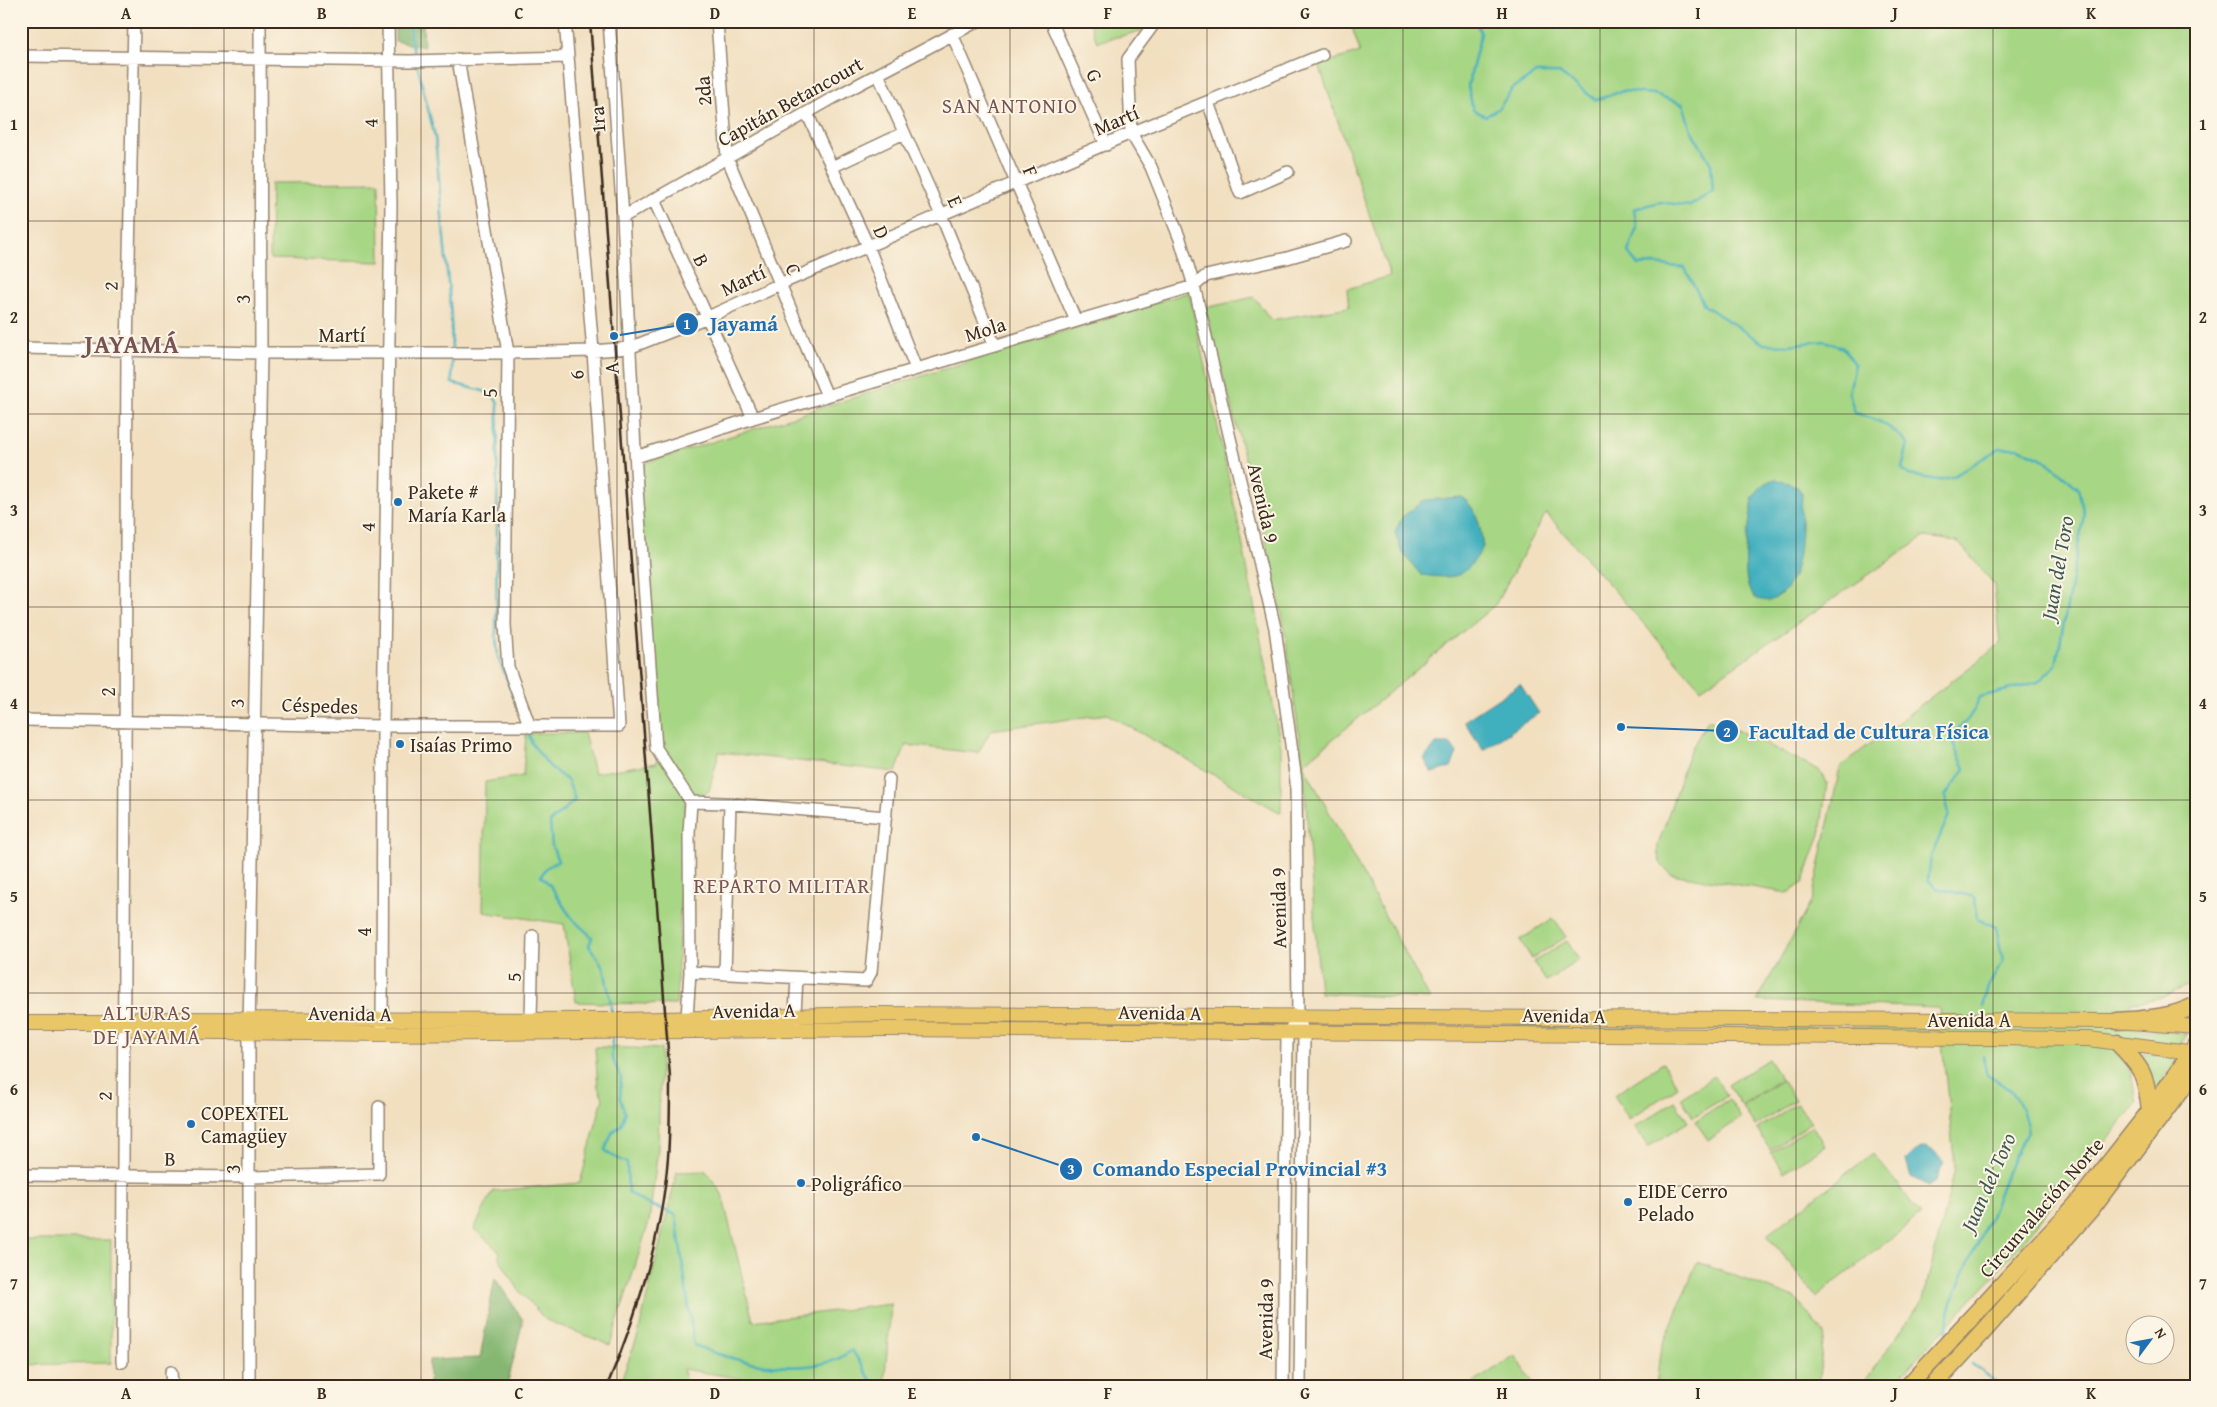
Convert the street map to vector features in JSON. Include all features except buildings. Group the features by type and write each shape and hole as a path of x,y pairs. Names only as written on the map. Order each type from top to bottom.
{"highway":[{"path":"2117,1021 2158,1018 2185,1011 2196,1005"},
{"path":"2118,1043 2142,1071 2147,1085 2150,1111"},
{"name":"Circunvalación Norte","path":"1908,1386 2076,1205 2195,1050"},
{"name":"Circunvalación Norte","path":"1933,1386 1983,1332 2091,1208 2196,1070"}],"main road":[{"name":"Avenida A","path":"620,1026 687,1018 794,1014 2117,1021 2196,1027"},
{"path":"1478,1017 1491,1035"},
{"name":"Avenida A","path":"382,1027 531,1019 603,1026"},
{"name":"Avenida A","path":"21,1022 124,1024 138,1031 192,1025 382,1027 620,1026 794,1030 2089,1039 2195,1050"}],"street":[{"name":"2","path":"122,1362 128,351 134,21"},
{"name":"3","path":"249,1386 249,1025 261,353 260,21"},
{"name":"4","path":"382,1027 391,205 388,21"},
{"name":"6","path":"566,21 593,351 619,726"},
{"name":"1ra","path":"609,21 623,217"},
{"name":"2da","path":"717,21 727,157"},
{"name":"Capitán Betancourt","path":"623,217 727,157 978,21"},
{"name":"G","path":"1051,21 1106,144"},
{"name":"Avenida 9","path":"1156,21 1128,59 1131,133 1151,167 1180,239 1194,286 1276,638 1296,781 1298,1016 1304,1033 1300,1386"},
{"name":"F","path":"952,34 1076,321"},
{"name":"Martí","path":"21,348 261,353 508,353 593,351 629,348 708,317 780,284 1131,133 1322,55"},
{"path":"21,56 388,61 568,57"},
{"name":"5","path":"458,60 508,353 505,625 508,666 526,727"},
{"name":"E","path":"878,74 941,215 995,346"},
{"path":"1208,102 1240,193 1288,172"},
{"name":"D","path":"807,113 868,246 916,369"},
{"path":"832,167 904,132"},
{"name":"C","path":"727,157 826,396"},
{"name":"B","path":"654,200 753,418"},
{"name":"A","path":"623,217 629,348 656,748 691,802"},
{"name":"Mola","path":"636,458 753,418 1194,286 1206,276 1287,258 1346,241"},
{"name":"Céspedes","path":"21,720 254,722 384,726 619,726"},
{"path":"690,972 866,980 871,972 888,779"},
{"path":"687,1018 690,972 689,833 691,802 730,803 886,817"},
{"path":"724,974 730,803"},
{"name":"5","path":"531,1019 533,936"},
{"path":"794,1030 797,978"},
{"path":"1287,1034 1298,1016"},
{"name":"Avenida 9","path":"1283,1386 1287,1034"},
{"name":"B","path":"21,1175 250,1177 379,1174 379,1107"},
{"path":"1283,1365 1301,1365"},
{"path":"171,1372 172,1386"}],"green space":[{"path":"395,21 423,21 424,47 395,41"},
{"path":"1089,21 1139,21 1141,31 1097,42"},
{"path":"1350,21 2196,21 2196,981 2164,997 2131,1003 2122,1028 2187,1033 2179,1045 2115,1052 2130,1069 2137,1104 2004,1264 1892,1386 1861,1386 1923,1300 1955,1169 1941,1032 1513,1028 1513,1025 1941,1028 1939,1008 1757,1001 1812,900 1840,767 2000,644 1994,584 1957,541 1924,537 1701,689 1546,513 1495,605 1303,764 1430,999 1320,993 1303,765 1283,619 1260,516 1205,308 1254,297 1271,320 1349,307 1347,289 1390,276 1319,65 1360,52"},
{"path":"379,182 380,262 270,259 271,183"},
{"path":"1189,292 1242,541 1281,747 1281,813 1107,714 991,730 978,753 906,745 896,772 719,752 709,791 685,804 676,1005 576,1002 564,924 483,912 485,782 523,776 526,733 584,733 594,773 657,763 636,466"},
{"path":"1708,720 1744,733 1819,770 1827,783 1820,834 1803,883 1788,893 1671,874 1660,862 1658,845 1689,753"},
{"path":"1553,918 1566,937 1532,959 1520,940"},
{"path":"1567,941 1579,960 1546,981 1533,962"},
{"path":"595,1047 661,1049 658,1149 649,1222 610,1345 546,1320 520,1292 499,1258 500,1252 474,1229 493,1191 580,1183 603,1098 598,1087"},
{"path":"2137,1052 2179,1058 2153,1092"},
{"path":"1768,1059 1781,1079 1741,1105 1728,1085"},
{"path":"1663,1063 1678,1087 1629,1119 1614,1095"},
{"path":"1714,1076 1727,1096 1693,1117 1681,1098"},
{"path":"1782,1080 1795,1100 1755,1126 1742,1106"},
{"path":"1729,1099 1741,1118 1708,1140 1695,1121"},
{"path":"1675,1101 1688,1122 1648,1147 1635,1127"},
{"path":"1797,1103 1811,1123 1770,1150 1757,1129"},
{"path":"1812,1126 1825,1146 1784,1172 1771,1152"},
{"path":"1873,1153 1921,1215 1816,1297 1767,1235"},
{"path":"706,1171 722,1194 753,1321 891,1304 884,1386 786,1386 683,1369 686,1386 619,1386 638,1335 677,1172"},
{"path":"21,1240 111,1240 111,1363 21,1365"},
{"path":"1697,1262 1795,1298 1824,1333 1818,1386 1656,1386 1660,1352"},
{"path":"495,1278 523,1320 507,1386 429,1386 429,1360 480,1358"},
{"path":"1515,1355 1535,1386 1469,1386"}],"water":[{"path":"1776,479 1797,486 1802,494 1800,538 1799,555 1789,584 1781,594 1769,601 1757,599 1750,592 1747,581 1746,551 1753,497 1763,485"},
{"path":"1462,497 1468,502 1475,513 1480,526 1483,547 1470,566 1458,575 1443,577 1421,575 1401,551 1395,532 1402,517 1425,500"},
{"path":"1520,684 1539,713 1483,750 1464,721"},
{"path":"1436,744 1451,744 1457,753 1451,767 1432,773 1424,759"},
{"path":"1925,1147 1932,1150 1944,1162 1936,1180 1928,1186 1911,1177 1906,1160 1918,1149"}],"waterway":[{"path":"411,21 410,36 415,57"},
{"name":"Juan del Toro","path":"1475,21 1481,33 1468,86 1473,110 1486,116 1499,108 1512,89 1536,73 1559,73 1596,100 1623,91 1654,94 1683,104 1691,130 1711,164 1713,191 1690,206 1659,202 1634,209 1637,227 1628,252 1638,265 1654,264 1685,268 1704,305 1764,344 1788,345 1824,341 1843,348 1855,364 1849,393 1855,413 1884,424 1896,432 1908,444 1902,469 1909,475 1938,480 1952,477 2000,448 2019,448 2045,460 2078,488 2084,515 2056,665 2038,682 1980,697 1969,718 1952,733 1955,749 1965,769 1945,796 1949,815 1931,857 1928,880 1936,888 1975,897 1977,919 1996,927 2003,961 1988,987 1983,1007"},
{"path":"417,64 435,137 451,316 452,351"},
{"path":"452,356 452,383 491,393 498,403 496,636 498,657 518,709"},
{"path":"527,730 532,744 551,768 568,781 575,800 550,822 552,846 558,861 546,868 541,876 553,889 571,917 592,937 589,946 604,968 611,1004 611,1016"},
{"path":"612,1036 612,1058 621,1078 620,1098 625,1114 621,1125 612,1133 605,1150 627,1163 628,1192 643,1202 676,1215 694,1345 727,1357 782,1366 818,1364 837,1359 852,1350 871,1380 869,1386"},
{"name":"Juan del Toro","path":"1947,1333 1951,1306 1962,1276 1989,1219 2010,1164 2028,1132 2020,1103 2011,1092 1987,1075 1983,1056"},
{"name":"Juan del Toro","path":"1972,1364 2002,1386"}],"railway":[{"path":"590,21 670,1077 668,1157 660,1216 647,1274 638,1303 607,1386"}],"place":[{"name":"Jayamá","path":"614,336"},
{"name":"Pakete # María Karla","path":"398,502"},
{"name":"Facultad de Cultura Física","path":"1621,727"},
{"name":"Isaías Primo","path":"400,744"},
{"name":"COPEXTEL Camagüey","path":"191,1124"},
{"name":"Comando Especial Provincial #3","path":"976,1137"},
{"name":"Poligráfico","path":"801,1183"},
{"name":"EIDE Cerro Pelado","path":"1628,1202"}],"district":[{"name":"SAN ANTONIO","path":"1010,105"},
{"name":"JAYAMÁ","path":"132,344"},
{"name":"REPARTO MILITAR","path":"782,885"},
{"name":"ALTURAS DE JAYAMÁ","path":"147,1024"}]}
